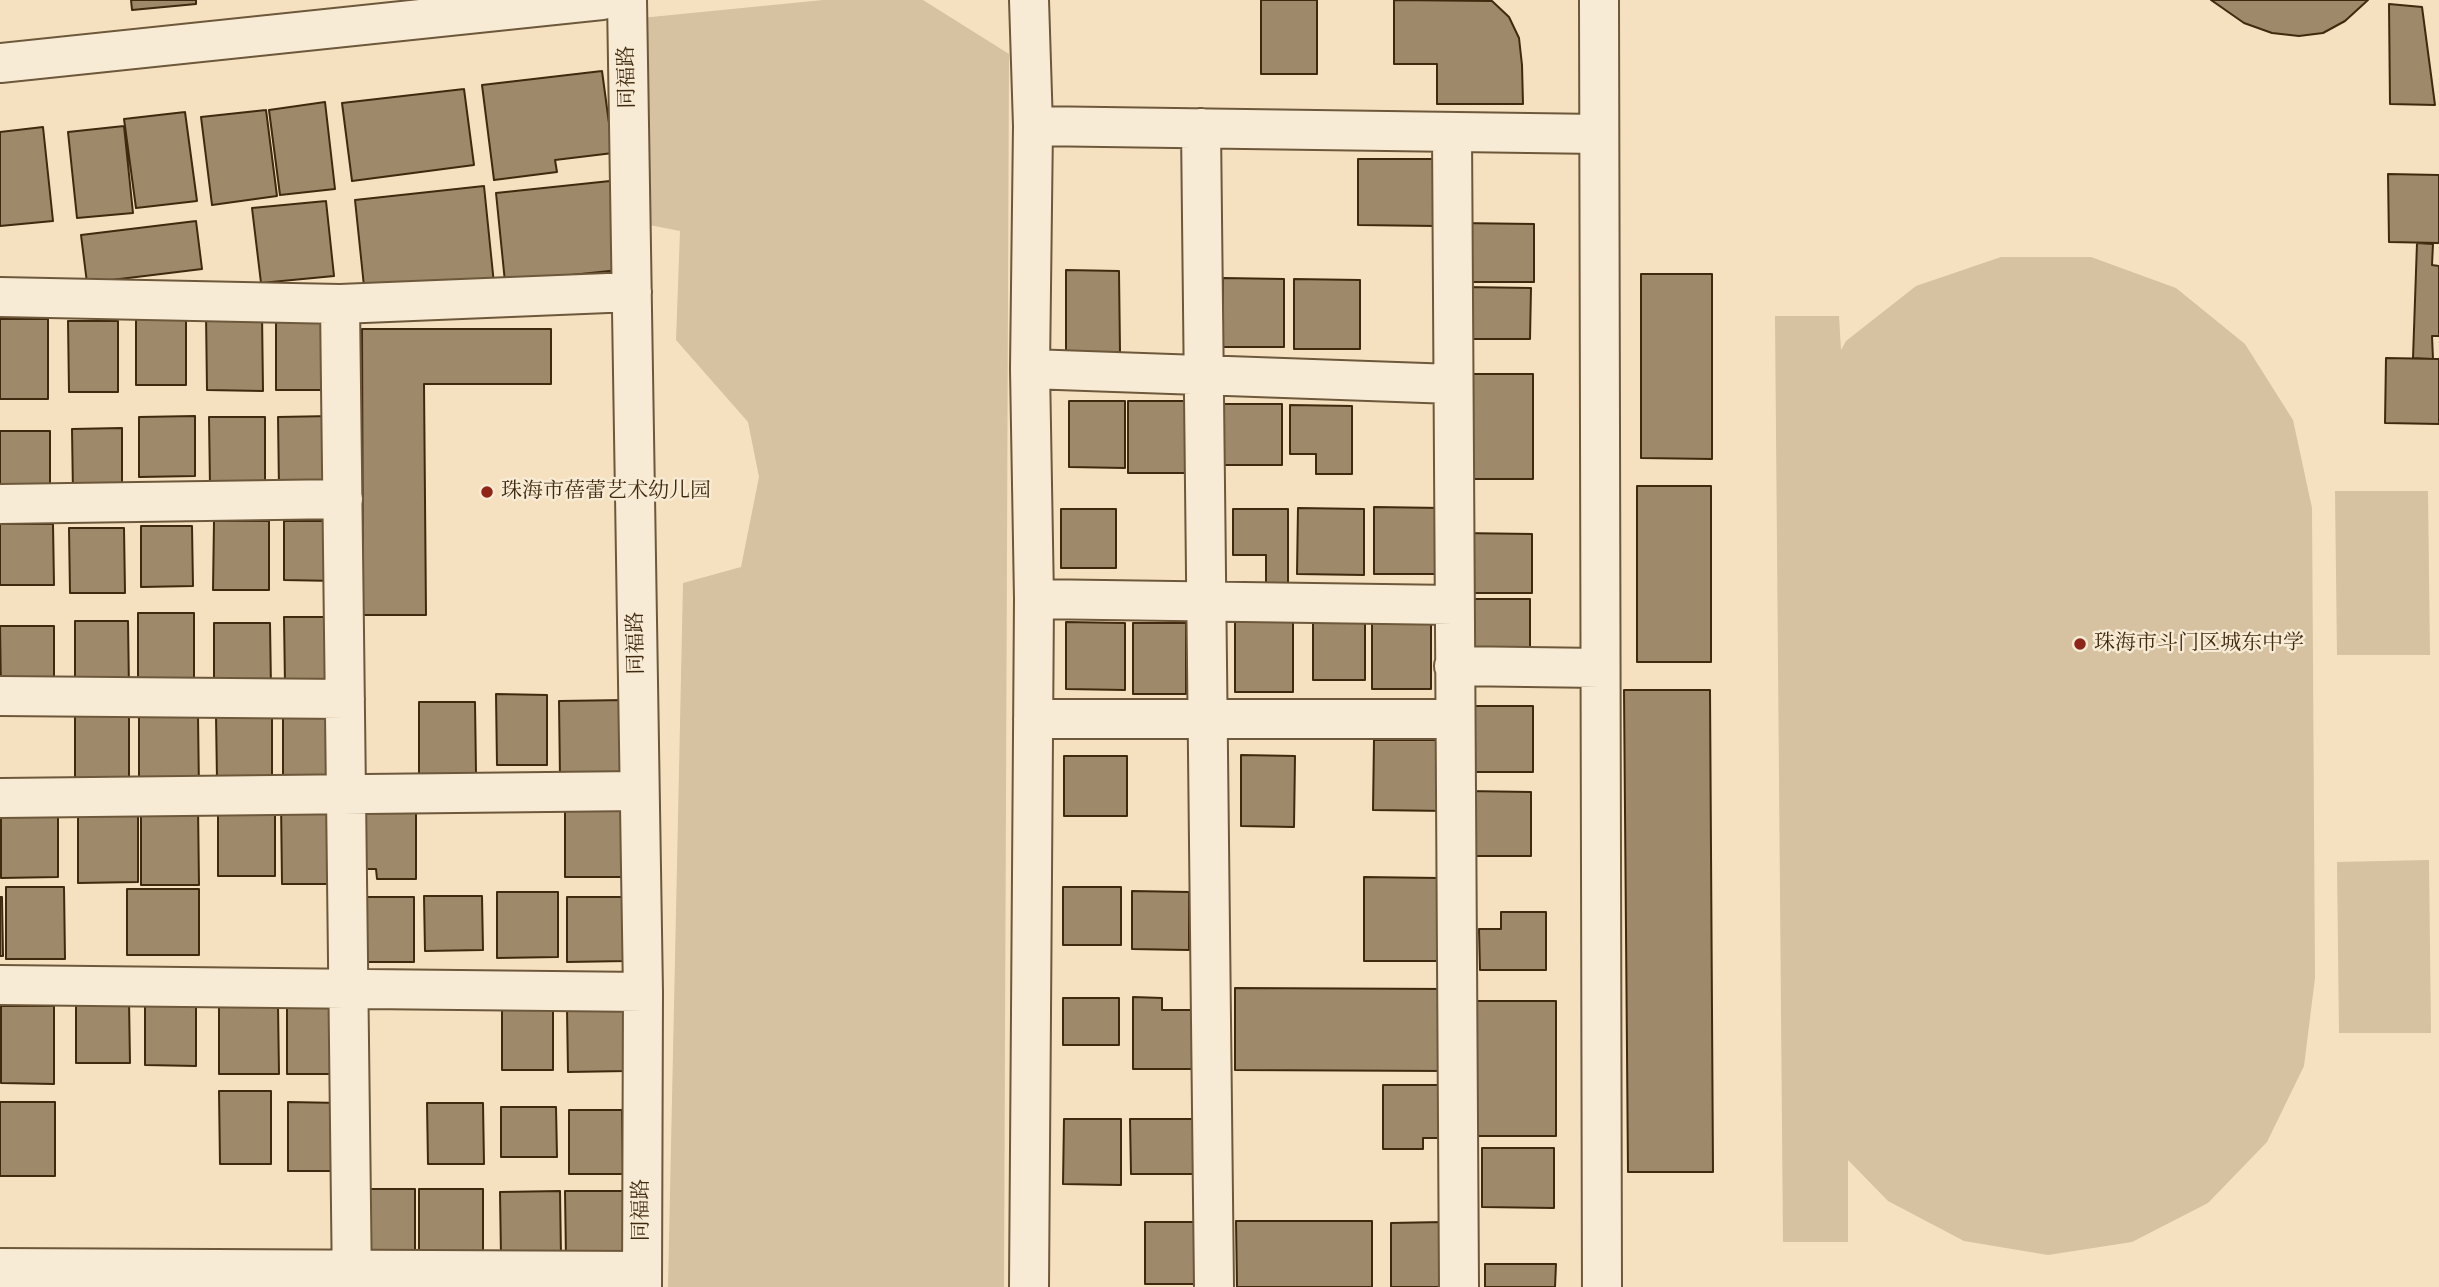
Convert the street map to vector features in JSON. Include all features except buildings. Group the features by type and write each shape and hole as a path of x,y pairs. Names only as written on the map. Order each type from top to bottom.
{"street":[{"path":"0,63 461,7 602,0"},
{"name":"同福路","path":"627,0 643,992 642,1279"},
{"path":"1029,0 1033,126 1030,369 1034,599 1029,1287"},
{"path":"1599,0 1602,1287"},
{"path":"1033,126 1599,134"},
{"path":"1201,128 1214,1287"},
{"path":"1452,132 1459,1287"},
{"path":"0,297 340,304 632,292"},
{"path":"340,304 352,1278"},
{"path":"1030,369 1453,384"},
{"path":"0,504 343,499"},
{"path":"1034,599 1453,605"},
{"path":"1454,666 1601,668"},
{"path":"0,696 345,699"},
{"path":"1033,719 1454,719"},
{"path":"0,798 639,791"},
{"path":"0,985 643,992"},
{"path":"0,1268 352,1278 642,1279"}],"shaded area":[{"path":"823,0 923,0 1009,54 1004,1287 668,1287 683,583 741,567 759,477 748,422 676,340 680,231 639,223 641,18"},
{"path":"2001,257 2091,257 2176,288 2245,344 2293,420 2312,508 2315,978 2304,1066 2267,1142 2208,1203 2132,1242 2048,1255 1964,1241 1888,1201 1848,1160 1848,1242 1783,1242 1775,316 1839,316 1841,350 1846,341 1916,286"},
{"path":"2335,491 2428,491 2430,655 2337,655"},
{"path":"2429,860 2431,1033 2339,1033 2337,862"}],"place":[{"name":"珠海市蓓蕾艺术幼儿园","path":"487,492"},
{"name":"珠海市斗门区城东中学","path":"2080,644"}]}
